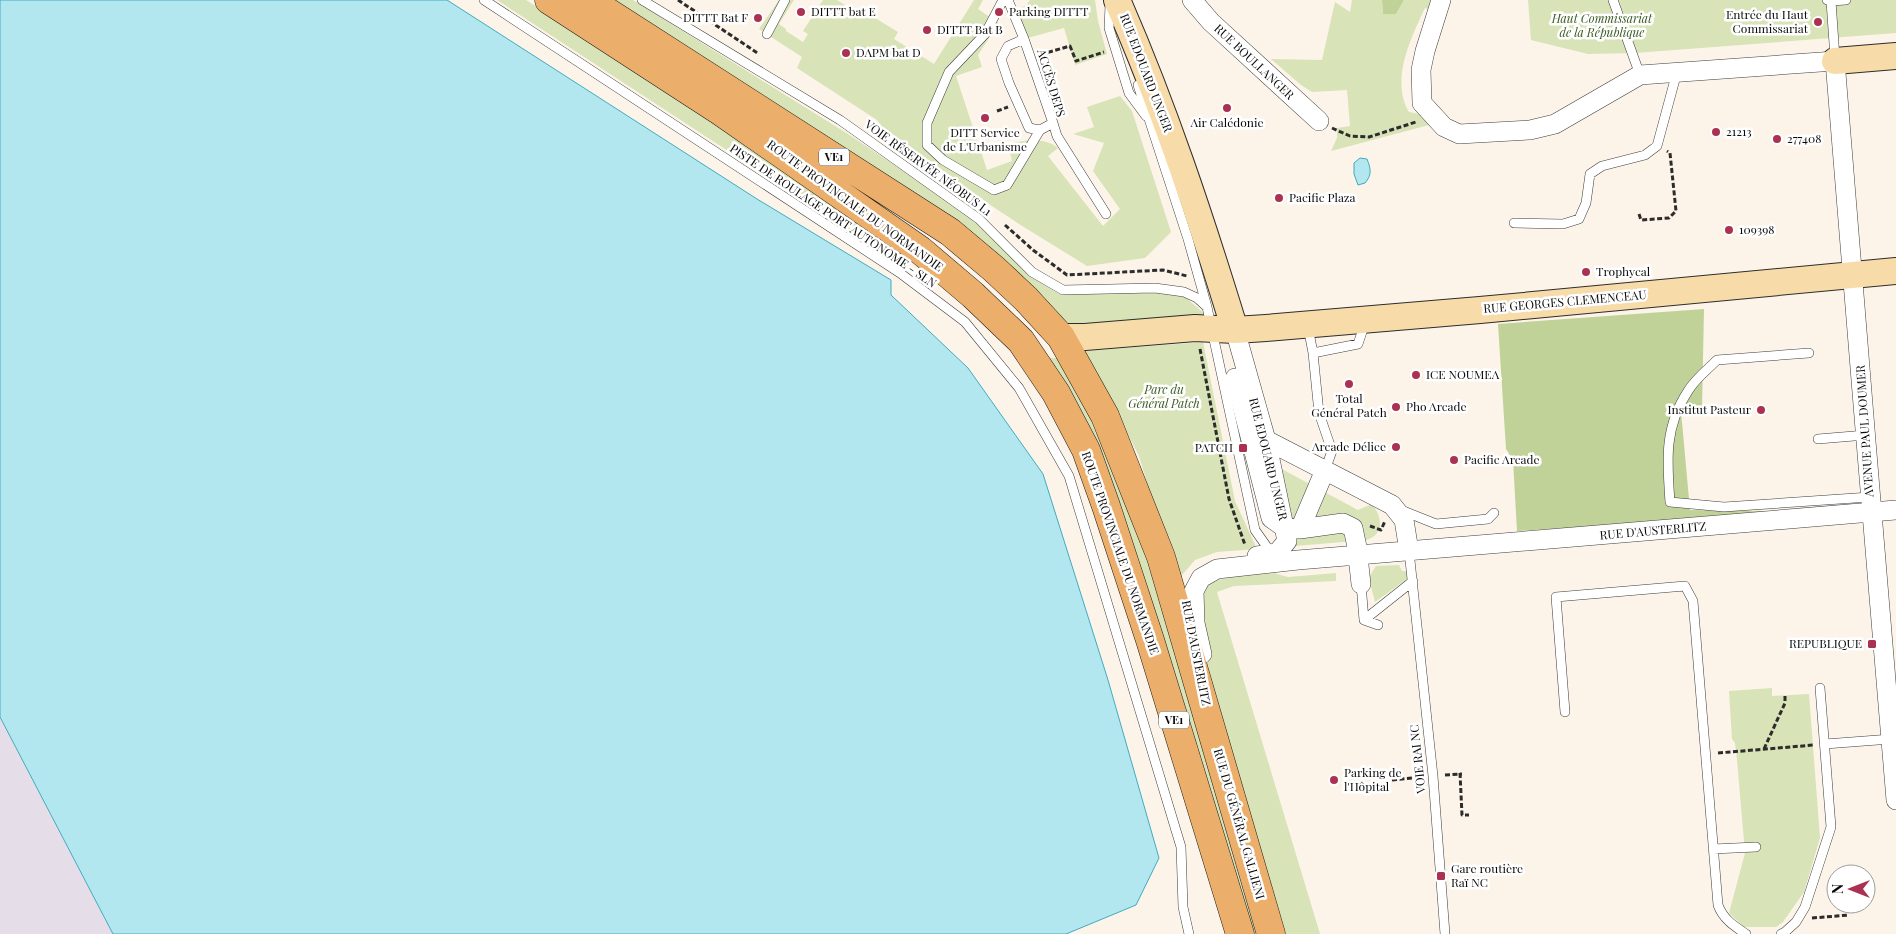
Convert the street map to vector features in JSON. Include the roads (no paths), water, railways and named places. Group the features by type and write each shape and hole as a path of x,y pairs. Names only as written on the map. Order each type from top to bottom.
{"main road":[{"name":"ROUTE PROVINCIALE DU NORMANDIE","path":"549,0 720,111 920,250 973,295 1021,341 1056,393 1086,450 1147,631 1240,934"},
{"name":"ROUTE PROVINCIALE DU NORMANDIE","path":"588,0 950,232 1026,299 1064,342 1105,416 1154,539 1208,714"},
{"path":"920,250 955,258 1015,311 1047,344 1064,342"},
{"name":"RUE DU GÉNÉRAL GALLIENI","path":"1208,714 1271,934"},
{"path":"1207,830 1229,934"}],"street":[{"name":"RUE BOULLANGER","path":"1192,0 1211,22 1319,121"},
{"path":"1441,0 1425,51 1420,76 1422,102 1444,127 1459,134 1544,128 1555,124 1640,74 1896,56"},
{"name":"RUE EDOUARD UNGER","path":"1113,5 1174,146 1208,245 1214,328 1271,518 1293,528"},
{"name":"AVENUE PAUL DOUMER","path":"1835,61 1866,435 1870,505 1893,739 1896,800"},
{"name":"RUE GEORGES CLEMENCEAU","path":"1064,342 1085,337 1195,328 1481,314 1852,274 1896,271"},
{"name":"RUE EDOUARD UNGER","path":"1214,328 1266,440 1293,528"},
{"path":"1266,440 1392,505 1404,520 1409,551"},
{"path":"1277,553 1287,541 1326,470"},
{"name":"RUE D'AUSTERLITZ","path":"1208,714 1208,687 1195,623 1194,591 1201,578 1217,569 1870,505 1896,510"},
{"path":"1293,528 1343,523 1353,528 1361,584"},
{"name":"RUE D'AUSTERLITZ","path":"1208,714 1205,684 1183,589 1188,576 1200,564 1221,559 1277,553"}],"lane":[{"name":"PISTE DE ROULAGE PORT AUTONOME - SLN","path":"484,0 900,273 965,322 1019,388 1070,476 1181,847 1183,908 1189,934"},
{"name":"VOIE RÉSERVÉE NÉOBUS L1","path":"642,0 840,120 979,219 1032,272 1063,290 1155,288 1184,292 1197,298 1214,328"},
{"path":"767,34 785,0"},
{"path":"1003,0 985,34 949,72 927,123 927,145 943,160 994,190 1007,185 1040,130"},
{"name":"ACCÈS DEPS","path":"1008,0 1024,39 1053,123 1040,130 1029,128 1001,59 1008,46 1024,39"},
{"path":"1105,0 1113,5"},
{"path":"1110,0 1113,5 1130,96 1174,146"},
{"path":"1613,0 1640,74"},
{"path":"1835,61 1829,0 1846,0"},
{"path":"1514,223 1563,224 1579,219 1586,203 1590,174 1602,166 1645,155 1657,146 1677,72"},
{"path":"1136,78 1188,239 1214,328 1255,530 1267,547 1277,553 1298,560"},
{"path":"1053,123 1057,136 1106,214"},
{"path":"1313,353 1358,344 1366,320"},
{"path":"1307,324 1313,353 1319,413 1332,451 1326,470"},
{"path":"1809,353 1717,360 1688,389 1673,418 1667,459 1670,502 1724,508 1870,505"},
{"path":"1818,439 1866,435"},
{"path":"1392,505 1436,524 1488,519 1494,513"},
{"name":"VOIE RAI NC","path":"1409,551 1433,776 1445,934"},
{"path":"1364,620 1413,581"},
{"path":"1361,584 1364,620"},
{"path":"1565,712 1556,597 1685,586 1693,601 1718,905 1722,915 1746,934"},
{"path":"1364,620 1378,625"},
{"path":"1781,934 1791,928 1805,907 1831,827 1820,688"},
{"path":"1824,744 1893,739"},
{"path":"1713,850 1756,847"}],"water":[{"path":"0,0 447,0 757,199 891,280 891,295 968,368 1043,474 1108,680 1159,858 1136,905 1066,934 113,934 0,717"},
{"path":"1360,158 1367,159 1370,172 1365,183 1358,185 1354,174 1354,163"}],"place":[{"name":"DITTT bat E","path":"801,12"},
{"name":"Parking DITTT","path":"999,12"},
{"name":"DITTT Bat F","path":"758,18"},
{"name":"Entrée du Haut Commissariat","path":"1818,22"},
{"name":"DITTT Bat B","path":"927,30"},
{"name":"DAPM bat D","path":"846,53"},
{"name":"Air Calédonie","path":"1227,108"},
{"name":"DITT Service de L'Urbanisme","path":"985,118"},
{"name":"21213","path":"1716,132"},
{"name":"277408","path":"1777,139"},
{"name":"Pacific Plaza","path":"1279,198"},
{"name":"109398","path":"1729,230"},
{"name":"Trophycal","path":"1586,272"},
{"name":"ICE NOUMEA","path":"1416,375"},
{"name":"Total Général Patch","path":"1349,384"},
{"name":"Pho Arcade","path":"1396,407"},
{"name":"Institut Pasteur","path":"1761,410"},
{"name":"Arcade Délice","path":"1396,447"},
{"name":"PATCH","path":"1243,448"},
{"name":"Pacific Arcade","path":"1454,460"},
{"name":"REPUBLIQUE","path":"1872,644"},
{"name":"Parking de l'Hôpital","path":"1334,780"},
{"name":"Gare routière Raï NC","path":"1441,876"}],"park label":[{"name":"Haut Commissariat de la République","path":"1602,26"},
{"name":"Parc du Général Patch","path":"1164,397"}]}
